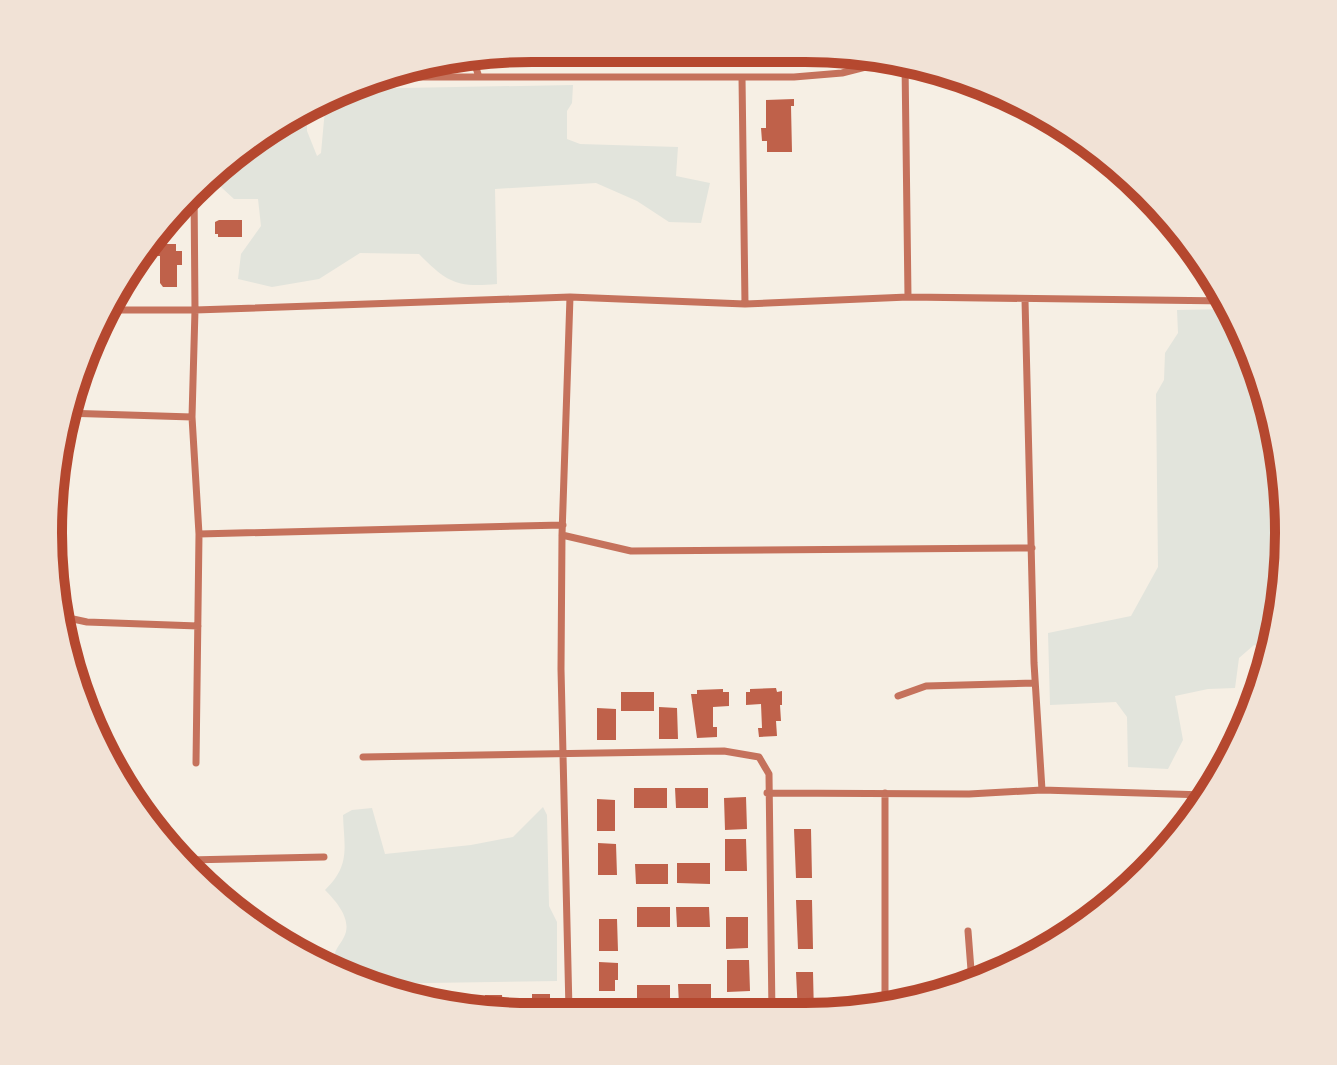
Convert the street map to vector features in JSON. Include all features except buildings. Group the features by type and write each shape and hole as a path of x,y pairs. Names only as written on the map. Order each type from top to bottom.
{"street":[{"path":"475,66 479,77"},
{"path":"415,77 794,77 842,73 868,66"},
{"path":"905,73 908,297"},
{"path":"742,77 745,304"},
{"path":"194,206 192,417 199,534 196,763"},
{"path":"569,1003 562,755 562,535 570,297"},
{"path":"118,310 570,297 745,304 908,297 1214,301"},
{"path":"1025,300 1035,683 1042,790"},
{"path":"77,413 192,417"},
{"path":"199,534 563,525"},
{"path":"562,535 631,551 1032,548"},
{"path":"70,618 87,622 198,626"},
{"path":"898,696 926,686 1035,683"},
{"path":"363,757 724,751 759,757 769,774 772,1003"},
{"path":"767,793 969,794 1042,790 1195,795"},
{"path":"885,793 885,996"},
{"path":"195,860 324,857"},
{"path":"968,931 971,972"}],"shaded area":[{"path":"716,62 714,63 516,63"},
{"path":"759,62 821,63 819,63"},
{"path":"573,85 572,103 567,111 567,139 580,144 678,147 676,176 710,183 701,223 669,222 637,201 596,183 495,189 497,284 471,285 453,281 419,254 360,253 319,279 272,287 238,279 241,254 261,226 258,199 234,199 217,184 271,141 307,120 307,131 317,156 321,153 325,111 377,88"},
{"path":"1218,309 1250,381 1271,471 1275,532 1271,594 1260,648 1254,645 1239,658 1235,688 1208,689 1175,696 1183,740 1168,769 1128,767 1127,717 1116,702 1050,705 1048,633 1131,616 1158,567 1156,394 1164,380 1165,353 1178,333 1177,310"},
{"path":"543,807 547,815 549,906 557,922 557,981 399,983 334,959 346,924 342,911 325,890 342,864 345,846 343,815 352,810 372,808 385,854 471,845 513,837"}]}
